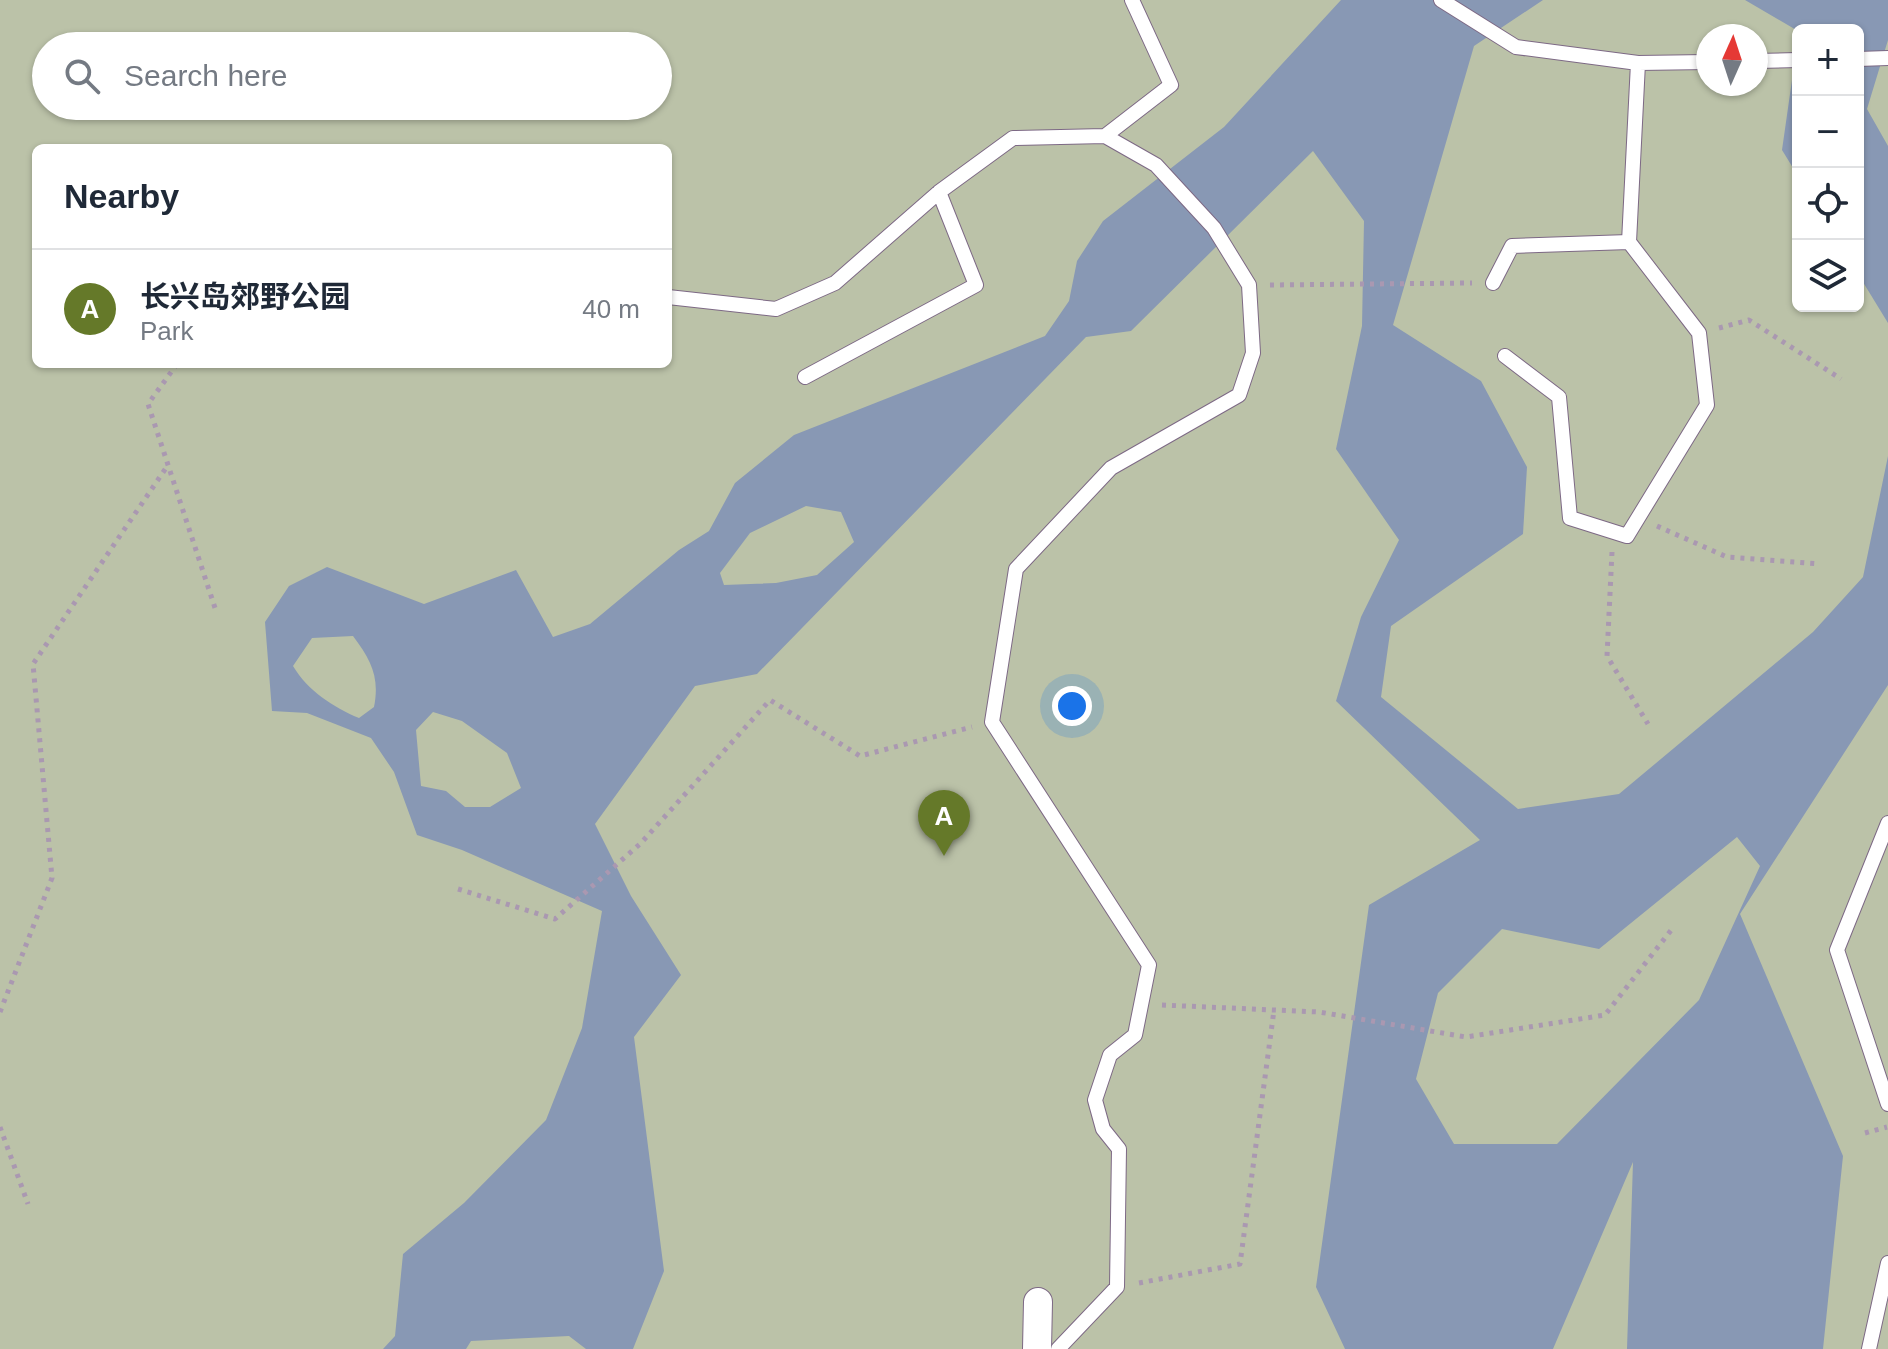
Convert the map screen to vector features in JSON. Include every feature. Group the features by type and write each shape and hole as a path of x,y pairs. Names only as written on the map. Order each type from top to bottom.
{"street":[{"path":"1037,1349 1038,1302"}],"lane":[{"path":"1105,136 1171,85 1132,0"},
{"path":"1441,0 1516,47 1638,63 1696,62"},
{"path":"1864,59 1888,58"},
{"path":"1768,61 1792,60"},
{"path":"1505,356 1559,397 1570,518 1627,536 1707,405 1699,333 1629,242 1638,63"},
{"path":"672,297 776,309 835,283 939,192 1013,138 1105,136 1156,165 1214,228 1249,285 1253,353 1239,395 1111,468 1016,569 992,722 1149,965 1135,1035 1110,1055 1095,1100 1103,1129 1119,1149 1117,1287 1058,1349"},
{"path":"805,377 976,285 939,192"},
{"path":"1493,283 1512,246 1629,242"},
{"path":"1888,823 1837,950 1888,1104"},
{"path":"1869,1349 1888,1263"}],"path":[{"path":"1249,285 1493,283"},
{"path":"1699,333 1749,320 1841,379"},
{"path":"174,368 148,404 216,611"},
{"path":"0,1012 52,878 33,664 168,465"},
{"path":"1638,517 1727,557 1820,564"},
{"path":"1613,532 1607,656 1648,724"},
{"path":"458,889 555,919 641,843 770,700 860,756 992,722"},
{"path":"1141,1004 1319,1012 1466,1037 1605,1015 1672,929"},
{"path":"1117,1287 1240,1264 1274,1010"},
{"path":"1865,1133 1888,1126"},
{"path":"0,1127 28,1204"}],"green space":[{"path":"0,0 1888,0 1888,1349 0,1349"}],"water":[{"path":"1341,0 1543,0 1474,46 1393,325 1481,381 1527,467 1523,534 1391,626 1381,697 1518,809 1619,794 1813,632 1863,577 1888,456 1888,685 1740,914 1843,1156 1823,1349 1627,1349 1633,1162 1553,1349 1345,1349 1316,1287 1369,905 1480,840 1336,701 1361,617 1399,540 1336,449 1362,326 1364,221 1313,151 1131,331 1086,337 757,674 695,686 595,824 631,896 681,975 634,1037 664,1271 633,1349 586,1349 569,1336 471,1341 466,1349 383,1349 395,1336 403,1254 464,1203 546,1120 582,1028 602,911 462,850 417,835 394,772 371,738 307,713 272,711 265,622 289,586 327,567 424,604 516,570 553,637 590,624 679,550 709,531 735,483 794,435 1045,336 1069,301 1077,261 1103,221 1224,127","holes":["806,506 841,512 854,542 817,575 776,583 724,585 720,573 750,533","353,636 365,653 375,678 376,696 374,707 359,718 322,697 293,666 312,638","433,712 462,721 507,753 521,788 490,807 465,807 446,791 421,786 416,730","1737,837 1760,866 1699,1000 1557,1144 1454,1144 1416,1079 1438,993 1502,929 1599,949"]},
{"path":"1745,0 1888,0 1888,40 1867,109 1888,146 1888,323 1864,284 1864,24 1792,24 1792,27"},
{"path":"1792,80 1792,166 1782,150"}],"place":[{"name":"长兴岛郊野公园","path":"944,856"}]}
